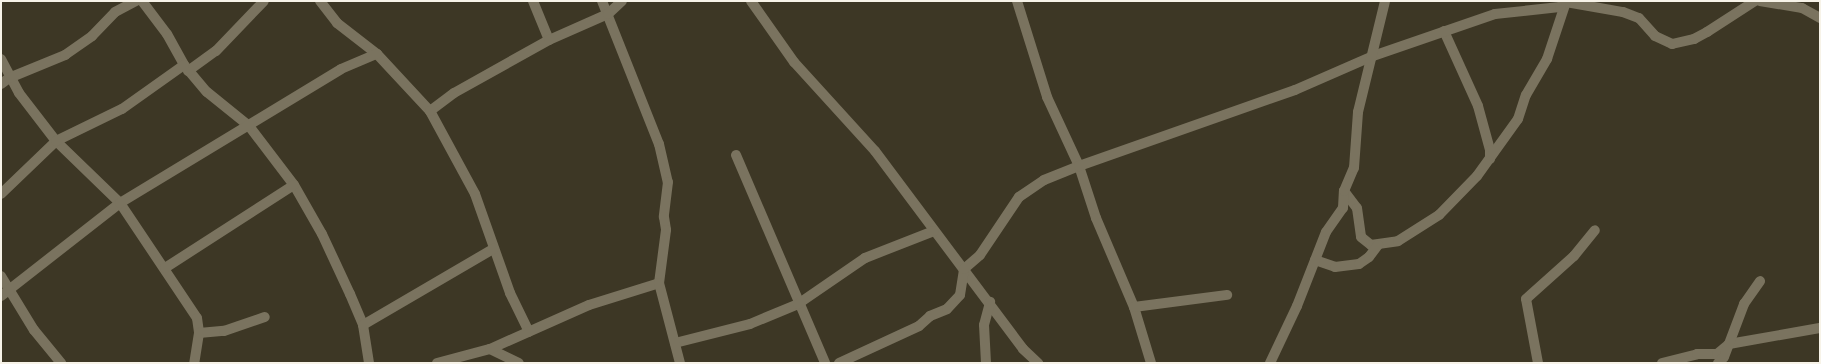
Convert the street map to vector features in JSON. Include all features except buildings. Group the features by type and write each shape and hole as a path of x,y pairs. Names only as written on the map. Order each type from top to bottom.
{"street":[{"path":"5,81 65,55 92,36 115,12 136,1"},
{"path":"142,1 167,34 186,68 206,92 249,126 294,185 322,234 363,325 369,363"},
{"path":"1,194 56,141 122,109 186,68 216,51 264,1"},
{"path":"320,1 337,23 377,54 430,111 475,194 493,249 529,332"},
{"path":"533,1 549,40"},
{"path":"602,1 659,144 668,182 664,217 666,230 659,283 680,363"},
{"path":"430,111 454,93 549,40 608,14 622,1"},
{"path":"751,1 794,62 875,151 934,231 990,302 1023,349 1038,363"},
{"path":"1017,1 1047,97 1079,166 1096,218 1134,307 1151,363"},
{"path":"1270,363 1329,227 1343,208 1344,191 1354,168 1358,112 1373,56 1385,1"},
{"path":"1566,2 1632,14 1655,36 1672,44 1694,39 1755,1"},
{"path":"1760,1 1802,8 1820,18"},
{"path":"1344,191 1357,208 1363,240 1371,245 1378,246 1410,235 1439,215 1463,193 1490,159 1518,119 1526,95 1547,60 1566,2"},
{"path":"839,363 919,326 930,316 946,309 960,295 964,269 980,255 1019,197 1044,180 1079,166 1295,90 1373,56 1495,14 1560,8 1566,2"},
{"path":"1444,32 1483,118 1490,159"},
{"path":"1,296 11,290 120,203 341,69 377,54"},
{"path":"1,59 5,81 56,141 120,203 198,318 199,333 194,363"},
{"path":"736,155 798,304 825,363"},
{"path":"165,268 294,185"},
{"path":"1538,363 1526,299 1574,256 1596,230"},
{"path":"675,343 750,324 798,304 865,258 934,231"},
{"path":"1315,260 1335,267 1359,264 1369,257 1378,246"},
{"path":"363,325 493,249"},
{"path":"1,276 11,290 34,330 61,363"},
{"path":"1718,363 1724,357 1744,304 1760,281"},
{"path":"437,363 490,349 589,305 659,283"},
{"path":"1134,307 1227,295"},
{"path":"986,363 984,325 990,302"},
{"path":"199,333 224,331 265,317"},
{"path":"1662,363 1697,354 1717,354 1729,344 1820,328"},
{"path":"490,349 519,363"}]}
